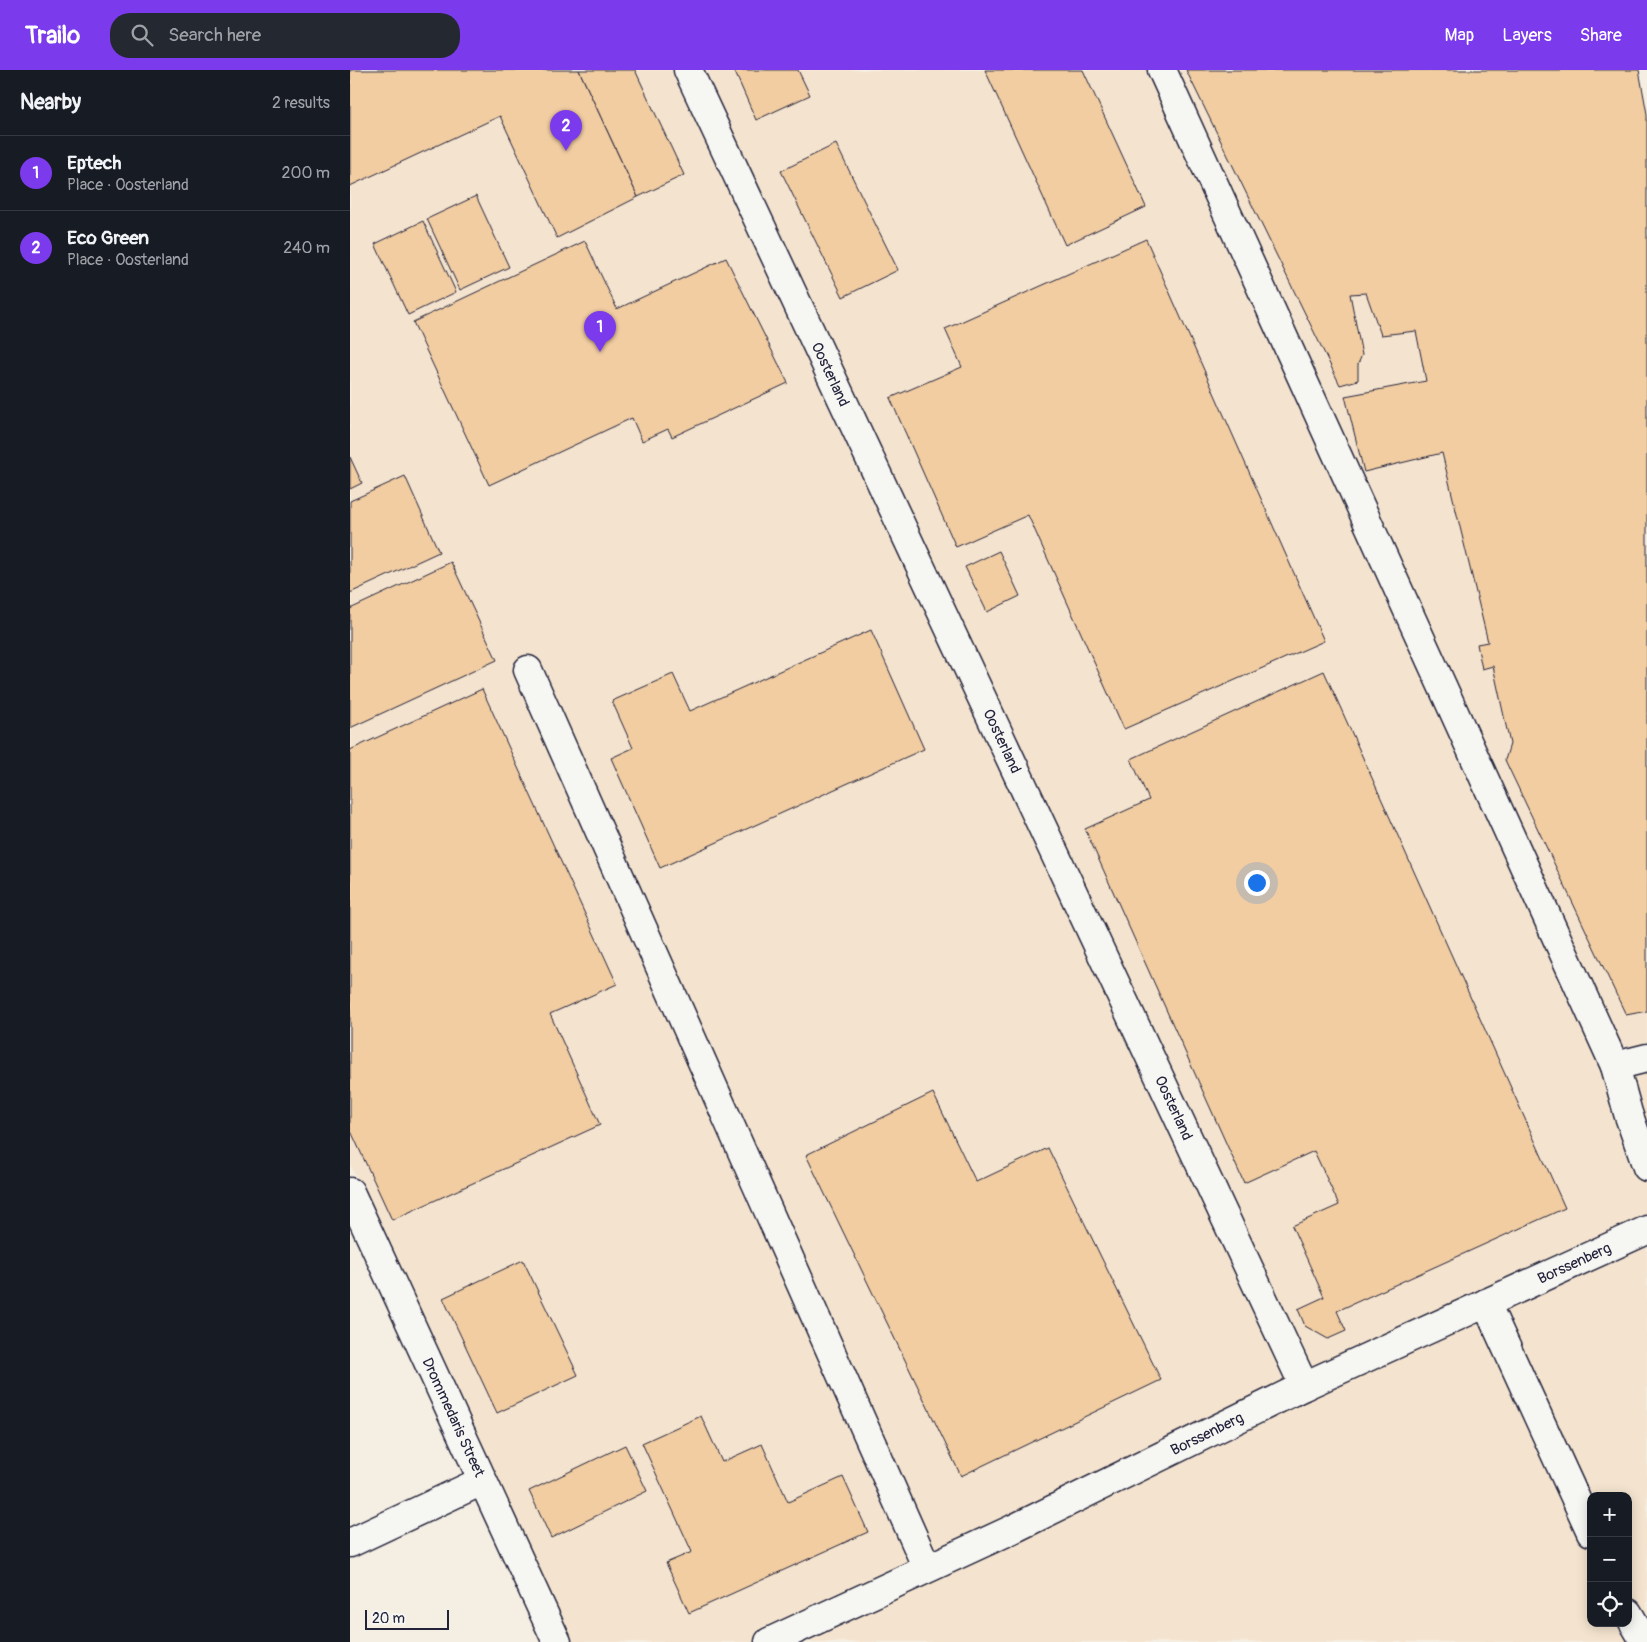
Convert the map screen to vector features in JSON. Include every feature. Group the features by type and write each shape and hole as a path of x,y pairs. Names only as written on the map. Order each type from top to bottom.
{"street":[{"name":"Oosterland","path":"688,70 1304,1386"},
{"path":"1162,70 1615,1066 1628,1113 1647,1167"},
{"path":"528,670 928,1568"},
{"path":"1615,1066 1647,1058"},
{"name":"Drommedaris Street","path":"350,1192 557,1642"},
{"name":"Borssenberg","path":"770,1642 1013,1528 1304,1386 1647,1230"},
{"path":"1486,1303 1587,1523"},
{"path":"350,1543 482,1481"},
{"path":"1632,1620 1645,1642"}],"shaded area":[{"path":"350,70 1636,70 1647,127 1647,1642 573,1642 350,1164"}],"building":[{"path":"350,70 579,70 638,197 557,238 500,116 350,186"},
{"path":"579,70 635,70 684,175 638,197"},
{"path":"734,70 798,70 810,95 756,120"},
{"path":"985,70 1083,70 1146,207 1065,245"},
{"path":"1186,70 1639,70 1647,114 1647,1011 1626,1015 1505,760 1510,744 1493,666 1482,669 1477,644 1488,642 1442,453 1364,472 1345,396 1426,381 1416,331 1381,335 1366,293 1350,294 1362,355 1358,364 1358,380 1340,385"},
{"path":"836,144 898,270 843,297 781,171"},
{"path":"476,196 509,267 460,290 427,219"},
{"path":"423,221 456,292 408,315 375,244"},
{"path":"1146,239 1324,641 1124,729 1028,515 956,547 890,398 962,367 945,329"},
{"path":"585,241 617,309 726,258 788,383 672,437 668,429 642,441 632,418 489,485 413,322"},
{"path":"350,457 362,483 350,489"},
{"path":"405,476 439,552 350,593 350,501"},
{"path":"999,551 1020,596 987,612 965,567"},
{"path":"451,562 497,660 350,728 350,609"},
{"path":"871,630 924,749 660,868 611,758 633,748 612,701 673,674 690,711"},
{"path":"1324,671 1565,1208 1337,1311 1346,1331 1328,1339 1305,1326 1298,1309 1324,1297 1292,1226 1339,1205 1314,1151 1244,1183 1085,829 1149,800 1131,759"},
{"path":"482,689 617,984 550,1014 600,1125 392,1220 350,1129 350,750"},
{"path":"933,1093 976,1182 1048,1148 1161,1380 961,1476 806,1155"},
{"path":"523,1260 578,1375 497,1413 443,1298"},
{"path":"701,1416 722,1462 762,1444 788,1502 843,1477 868,1532 689,1613 666,1563 692,1552 642,1443"},
{"path":"625,1445 647,1491 551,1538 529,1491"}],"place":[{"name":"Eco Green","path":"566,151"},
{"name":"Eptech","path":"600,352"}]}
